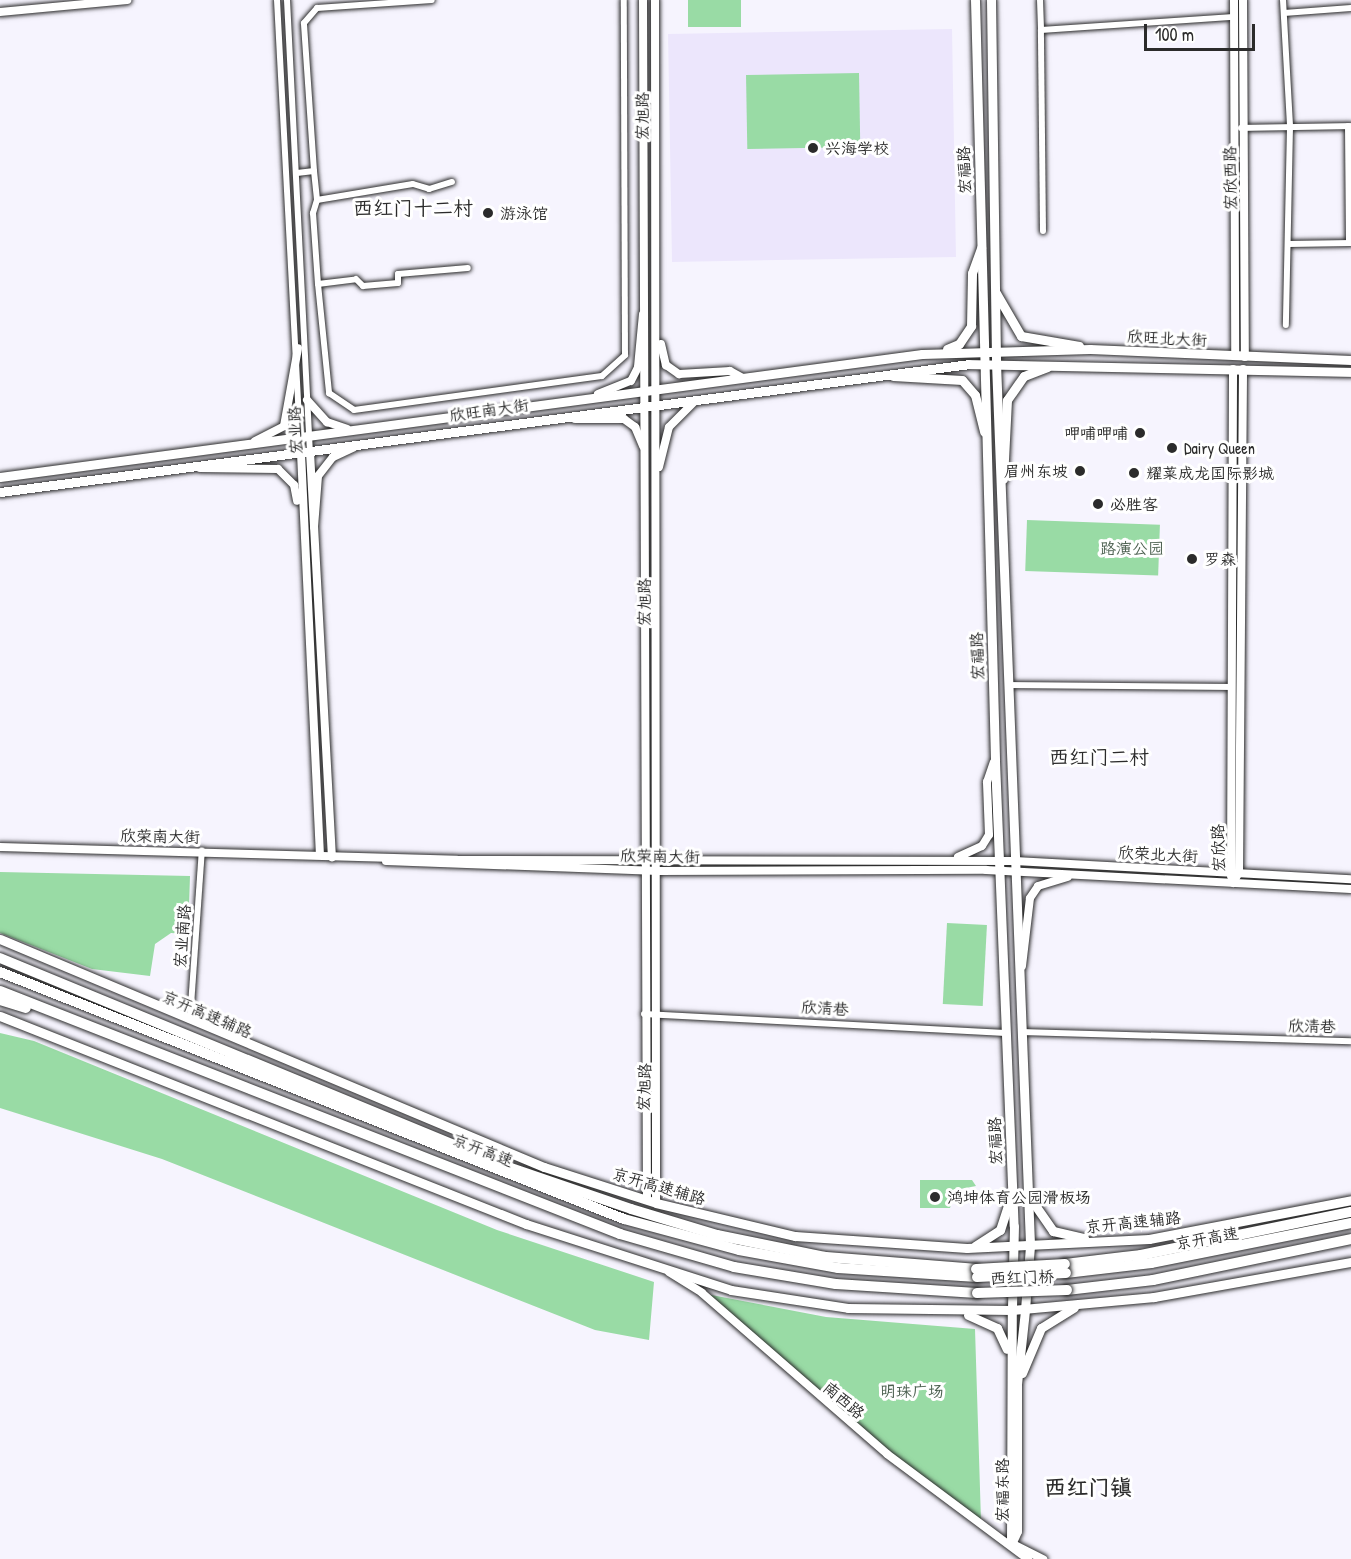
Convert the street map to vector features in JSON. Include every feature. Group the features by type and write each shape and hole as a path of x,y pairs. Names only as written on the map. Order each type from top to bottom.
{"highway":[{"path":"0,959 514,1170 632,1209 717,1235 825,1257 976,1273"},
{"name":"京开高速","path":"0,972 624,1219 739,1250 838,1268 976,1273"},
{"name":"京开高速","path":"0,991 620,1234 734,1267 825,1282 977,1293"},
{"path":"0,1000 97,1029"},
{"path":"1066,1268 1351,1212"},
{"name":"京开高速","path":"1066,1268 1151,1263 1351,1223"},
{"name":"京开高速","path":"1067,1290 1154,1280 1351,1239"},
{"name":"西红门桥","path":"976,1273 1066,1268"},
{"name":"西红门桥","path":"977,1293 1067,1290"}],"main road":[{"name":"宏福路","path":"975,0 982,349 1014,1247 1012,1310"},
{"name":"宏福路","path":"993,0 996,363 1030,1246 1024,1310"},
{"path":"922,354 952,347 967,334 973,317 972,273 981,248"},
{"path":"996,291 1021,336 1090,349"},
{"name":"欣旺北大街","path":"982,349 1090,349 1351,360"},
{"name":"欣旺南大街","path":"0,477 306,439 741,377 922,354 982,349"},
{"name":"欣旺北大街","path":"983,363 1351,372"},
{"name":"欣旺南大街","path":"0,492 306,452 361,442 882,374 983,363"},
{"path":"1001,493 1007,400 1024,376 1058,364"},
{"path":"882,374 962,380 975,395 985,440"},
{"name":"京开高速辅路","path":"0,939 189,1023 544,1167 652,1201 836,1242 967,1248 1149,1239 1351,1200"},
{"path":"0,1016 526,1224 731,1290 848,1308 954,1312 1024,1310 1081,1305 1351,1262"},
{"path":"1027,1194 1053,1231 1110,1241"},
{"path":"967,1248 999,1230 1012,1195"},
{"path":"1017,1384 1041,1328 1081,1305"},
{"name":"宏福东路","path":"1011,1544 1012,1310"},
{"name":"宏福东路","path":"1011,1544 1017,1531 1017,1384 1024,1310"},
{"path":"954,1312 997,1328 1010,1358"}],"street":[{"path":"42,0 48,8"},
{"path":"0,12 127,0"},
{"name":"宏业路","path":"277,0 306,439"},
{"name":"宏业路","path":"287,0 297,173 300,346 307,400 306,452 332,856"},
{"path":"432,0 317,8 304,23 317,200 313,213 329,393 354,410 602,376 625,355 624,0"},
{"name":"宏旭路","path":"643,0 646,300 656,471 659,858 660,1013 652,1201"},
{"name":"宏旭路","path":"652,389 658,316 655,0"},
{"path":"1040,0 1043,231"},
{"name":"宏欣西路","path":"1234,0 1239,128"},
{"name":"宏欣西路","path":"1240,356 1239,128 1243,0"},
{"path":"1283,0 1290,127 1286,325"},
{"path":"1284,13 1351,8"},
{"path":"1041,30 1234,17"},
{"path":"1239,128 1349,126 1350,243 1289,244"},
{"path":"297,173 315,171"},
{"path":"317,200 413,184 429,189 452,182"},
{"path":"318,285 356,279 363,286 398,283 398,274 468,268"},
{"path":"596,396 631,381 638,367 646,300"},
{"path":"658,316 663,357 670,370 689,376 730,371 741,377"},
{"path":"240,447 284,426 300,346"},
{"name":"宏欣路","path":"1233,883 1230,872 1231,687 1238,369"},
{"name":"宏欣路","path":"1233,883 1239,872 1238,369"},
{"path":"656,471 676,415 700,399"},
{"path":"307,400 327,422 361,430"},
{"name":"宏旭路","path":"652,405 647,469 643,1014 652,1201"},
{"path":"553,417 624,419 642,440 647,469"},
{"path":"312,537 318,476 333,458 361,442"},
{"name":"宏业路","path":"306,452 300,522 320,853"},
{"path":"190,467 285,472 294,485 300,522"},
{"path":"1008,685 1231,687"},
{"path":"948,860 973,853 986,840 987,782 995,761"},
{"name":"欣荣南大街","path":"0,847 320,853 332,856 659,871 1000,866"},
{"name":"宏业南路","path":"189,1023 202,850"},
{"name":"欣荣南大街","path":"332,856 457,860 645,858 948,860 1000,866"},
{"name":"欣荣北大街","path":"1000,866 1015,861 1351,879"},
{"name":"欣荣北大街","path":"1000,866 1015,871 1351,889"},
{"path":"1019,985 1030,898 1038,886 1078,875"},
{"name":"欣清巷","path":"643,1014 660,1013 1006,1034"},
{"name":"欣清巷","path":"1021,1032 1351,1041"},
{"name":"南西路","path":"666,1270 702,1293 927,1486 1011,1544 1028,1559"},
{"name":"南西路","path":"1011,1544 1043,1559"}],"shaded area":[{"name":"兴海学校","path":"952,29 956,257 672,262 668,34"}],"green space":[{"path":"688,0 741,0 741,27 688,27"},
{"path":"859,73 860,147 747,149 746,75"},
{"name":"路演公园","path":"1027,520 1160,525 1158,576 1025,571"},
{"path":"0,872 190,876 188,934 171,933 155,944 150,976 92,969 0,933"},
{"path":"947,923 987,925 983,1006 943,1004"},
{"path":"0,1033 34,1041 497,1230 654,1282 649,1340 595,1330 162,1159 0,1108"},
{"name":"鸿坤体育公园滑板场","path":"920,1180 972,1180 976,1186 955,1190 950,1208 920,1208"},
{"name":"明珠广场","path":"706,1294 826,1317 975,1329 981,1521 901,1465"}],"place":[{"name":"兴海学校","path":"813,148"},
{"name":"游泳馆","path":"488,213"},
{"name":"呷哺呷哺","path":"1140,433"},
{"name":"Dairy Queen","path":"1172,448"},
{"name":"眉州东坡","path":"1080,471"},
{"name":"耀莱成龙国际影城","path":"1134,473"},
{"name":"必胜客","path":"1098,504"},
{"name":"罗森","path":"1192,559"},
{"name":"鸿坤体育公园滑板场","path":"935,1197"}],"district":[{"name":"西红门十二村","path":"413,207"},
{"name":"西红门二村","path":"1099,756"},
{"name":"西红门镇","path":"1088,1488"}]}
